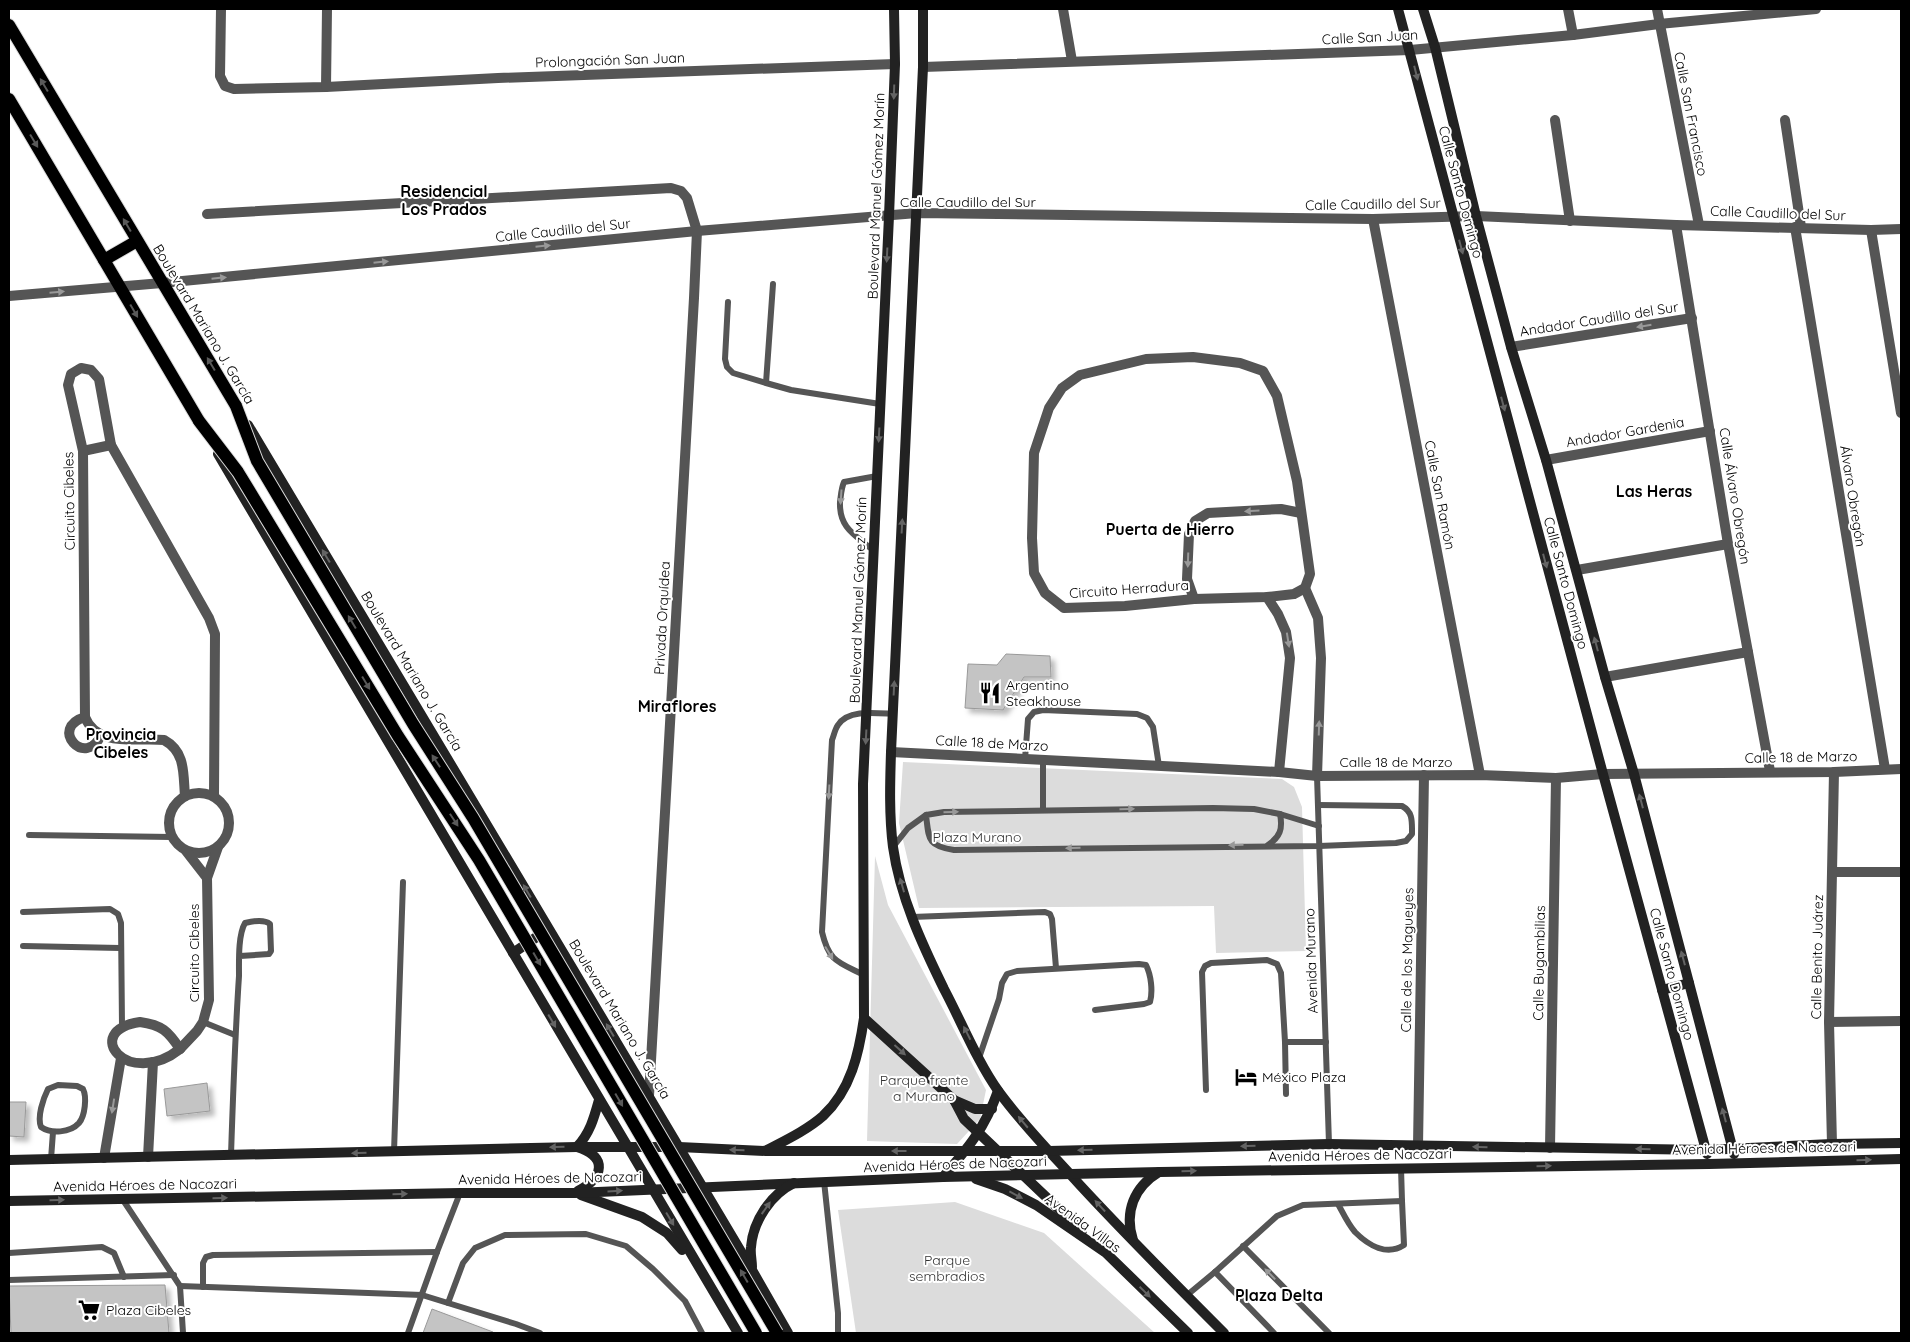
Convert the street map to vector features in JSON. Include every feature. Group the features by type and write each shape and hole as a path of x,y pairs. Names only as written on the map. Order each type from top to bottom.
{"main road":[{"name":"Boulevard Manuel Gómez Morín","path":"766,1151 808,1127 823,1115 839,1097 850,1077 860,1047 864,1018 863,784 889,216 895,64 894,9"},
{"path":"923,9 924,67 891,752 891,818 894,847 899,875 912,917 927,954 979,1058 998,1091 1049,1151"},
{"name":"Calle Santo Domingo","path":"1398,9 1706,1150 1708,1164"},
{"name":"Calle Santo Domingo","path":"1423,9 1435,47 1476,216 1511,347 1546,460 1605,677 1634,774 1735,1162"},
{"name":"Boulevard Mariano J. García","path":"9,25 549,928 788,1333"},
{"path":"9,99 598,1100 738,1333"},
{"path":"104,260 137,241"},
{"path":"236,406 257,460 413,724 478,826 777,1333"},
{"path":"199,421 238,472 393,728 479,860 756,1333"},
{"path":"512,953 549,928"},
{"path":"1662,990 1689,983"},
{"path":"864,1018 954,1100 975,1109 992,1109"},
{"path":"943,1177 979,1133 992,1109 998,1091"},
{"path":"575,1193 589,1186 595,1180 599,1170 596,1156 591,1151 577,1147 585,1138 594,1121 598,1100"},
{"path":"954,1100 964,1119 1106,1253"},
{"name":"Avenida Héroes de Nacozari","path":"9,1160 577,1147 766,1151 1049,1151 1330,1144 1706,1150 1901,1143"},
{"name":"Avenida Villas","path":"1049,1151 1133,1241 1224,1333"},
{"name":"Avenida Héroes de Nacozari","path":"9,1200 575,1193 943,1177 1901,1159"},
{"path":"1133,1241 1130,1230 1131,1207 1141,1186 1160,1172"},
{"name":"Avenida Villas","path":"970,1177 1005,1189 1036,1205 1106,1253 1188,1333"},
{"path":"752,1270 751,1247 756,1224 768,1203 786,1187 796,1183"},
{"path":"575,1193 642,1217 667,1233 701,1272"}],"street":[{"name":"Prolongación San Juan","path":"221,9 220,76 225,86 234,89 895,64"},
{"path":"326,87 327,9"},
{"path":"1063,9 1072,61"},
{"path":"1568,9 1573,35"},
{"name":"Calle San Francisco","path":"1657,9 1699,225"},
{"name":"Calle San Juan","path":"924,67 1410,50 1816,9"},
{"path":"1555,120 1570,221"},
{"name":"Álvaro Obregón","path":"1785,120 1798,227 1885,769"},
{"name":"Privada Orquídea","path":"207,214 672,188 680,191 687,198 697,231 649,1096"},
{"name":"Calle Caudillo del Sur","path":"9,296 121,287 697,231 917,214 1373,220 1476,216 1676,225 1871,230 1901,229"},
{"name":"Calle San Ramón","path":"1373,220 1480,775"},
{"name":"Calle Álvaro Obregón","path":"1676,225 1728,544 1770,771"},
{"path":"1871,230 1901,413"},
{"name":"Andador Caudillo del Sur","path":"1511,347 1692,318"},
{"name":"Circuito Herradura","path":"1306,588 1294,594 1267,597 1194,599 1125,606 1064,608 1045,593 1034,573 1032,538 1034,453 1048,408 1062,388 1080,375 1146,359 1193,357 1240,363 1263,371 1277,396 1297,481 1310,574 1306,588 1318,618 1321,658 1317,776"},
{"name":"Circuito Cibeles","path":"85,717 83,451 68,385 71,374 81,368 91,370 99,379 111,444 209,618 215,634 214,796"},
{"name":"Andador Gardenia","path":"1546,460 1710,431"},
{"path":"83,451 111,444"},
{"path":"1194,599 1187,579 1189,534 1195,521 1208,513 1281,509 1301,513"},
{"path":"1577,570 1728,544"},
{"path":"1267,597 1278,614 1286,632 1290,658 1279,772"},
{"path":"1605,677 1748,652"},
{"path":"101,736 98,743 91,747 83,748 76,746 71,740 69,732 72,724 77,719 85,717 93,730 101,736 159,740 172,744 182,758 185,796"},
{"name":"Calle 18 de Marzo","path":"891,752 1279,772 1317,776 1480,775 1556,778 1603,774 1770,771 1834,772 1901,769"},
{"name":"Calle Benito Juárez","path":"1832,1144 1829,1022 1834,772"},
{"name":"Calle de los Magueyes","path":"1418,1146 1424,775"},
{"name":"Calle Bugambilias","path":"1550,1148 1556,778"},
{"path":"186,851 203,853 218,847 225,839 229,830 227,811 222,802 214,796 204,793 185,796 172,809 169,819 172,837 186,851 207,878"},
{"name":"Circuito Cibeles","path":"180,1049 203,1022 209,1000 207,878 218,847"},
{"path":"1833,872 1901,872"},
{"path":"1829,1022 1901,1021"},
{"path":"140,1022 154,1024 171,1035 180,1049 172,1056 153,1062 135,1064 120,1058 112,1043 114,1034 122,1026 140,1022"},
{"path":"104,1158 120,1058"},
{"path":"148,1157 153,1062"}],"lane":[{"path":"766,383 772,284"},
{"path":"728,302 725,359 727,367 734,373 791,390 880,404"},
{"path":"873,550 847,528 840,512 844,482 877,476"},
{"path":"1025,759 1028,720 1034,712 1043,710 1137,714 1147,718 1153,727 1159,766"},
{"path":"864,975 833,960 825,946 822,932 832,740 837,726 844,717 867,713 893,714"},
{"path":"1043,760 1043,810"},
{"name":"Avenida Murano","path":"1317,776 1330,1144"},
{"path":"926,815 928,836 938,847 954,850 1268,845 1319,846 1396,843 1406,841 1412,834 1409,810 1402,806 1318,805"},
{"path":"894,847 908,828 926,815 944,812 1254,809 1280,814 1319,826"},
{"path":"1268,845 1275,840 1280,832 1280,814"},
{"path":"29,835 172,837"},
{"path":"394,1152 402,882"},
{"path":"23,912 110,909 118,914 121,923 122,1026"},
{"path":"912,917 1045,912 1050,914 1052,919 1056,968"},
{"path":"232,1155 235,1035 240,956 242,929 245,923 266,921 270,924 271,951 269,954 240,956"},
{"path":"23,946 120,948"},
{"path":"1206,1090 1202,972 1205,966 1211,963 1267,960 1277,964 1281,973 1286,1094"},
{"path":"979,1058 1000,999 1002,982 1007,974 1017,971 1056,968 1146,965 1150,971 1152,996 1150,1002 1095,1010"},
{"path":"203,1022 235,1035"},
{"path":"1285,1042 1326,1042"},
{"path":"58,1085 77,1086 83,1089 85,1094 82,1117 79,1123 73,1128 53,1132 45,1130 39,1122 44,1096 48,1089 58,1085"},
{"path":"51,1159 53,1132"},
{"path":"1338,1204 1354,1231 1365,1240 1384,1251 1397,1250 1404,1245 1401,1168"},
{"path":"824,1181 838,1313 838,1333"},
{"path":"408,1333 460,1193"},
{"path":"123,1200 180,1286 183,1333"},
{"path":"1186,1296 1276,1216 1303,1205 1402,1201"},
{"path":"448,1303 463,1263 475,1248 505,1235 586,1234 626,1246 653,1269 686,1301 702,1333"},
{"path":"1243,1246 1329,1333"},
{"path":"9,1253 102,1247 114,1253 124,1277"},
{"path":"203,1287 203,1263 206,1257 213,1255 437,1252"},
{"path":"1215,1272 1274,1333"},
{"path":"9,1280 174,1275"},
{"path":"180,1286 422,1295 540,1333"}],"green space":[{"name":"Plaza Murano","path":"903,762 1282,779 1294,787 1302,807 1306,951 1216,953 1214,906 919,908 899,823"},
{"name":"Parque frente a Murano","path":"875,856 888,905 986,1090 980,1119 957,1144 867,1141"},
{"name":"Parque sembradios","path":"955,1202 1044,1233 1155,1333 856,1333 838,1210"}],"building":[{"name":"Argentino Steakhouse","path":"1006,654 1050,656 1051,677 1024,677 1003,710 965,708 968,664 997,665"},
{"path":"207,1083 210,1111 167,1116 164,1089"},
{"path":"9,1102 26,1102 24,1137 9,1136"},
{"name":"Plaza Cibeles","path":"165,1285 169,1333 11,1333 9,1286"},
{"path":"432,1309 493,1332 493,1333 423,1333"}],"place":[{"name":"Argentino Steakhouse","path":"990,693"},
{"name":"México Plaza","path":"1246,1077"},
{"name":"Plaza Cibeles","path":"89,1310"}],"district":[{"name":"Residencial Los Prados","path":"444,200"},
{"name":"Las Heras","path":"1654,491"},
{"name":"Puerta de Hierro","path":"1170,529"},
{"name":"Miraflores","path":"677,706"},
{"name":"Provincia Cibeles","path":"121,743"},
{"name":"Plaza Delta","path":"1279,1295"}]}
